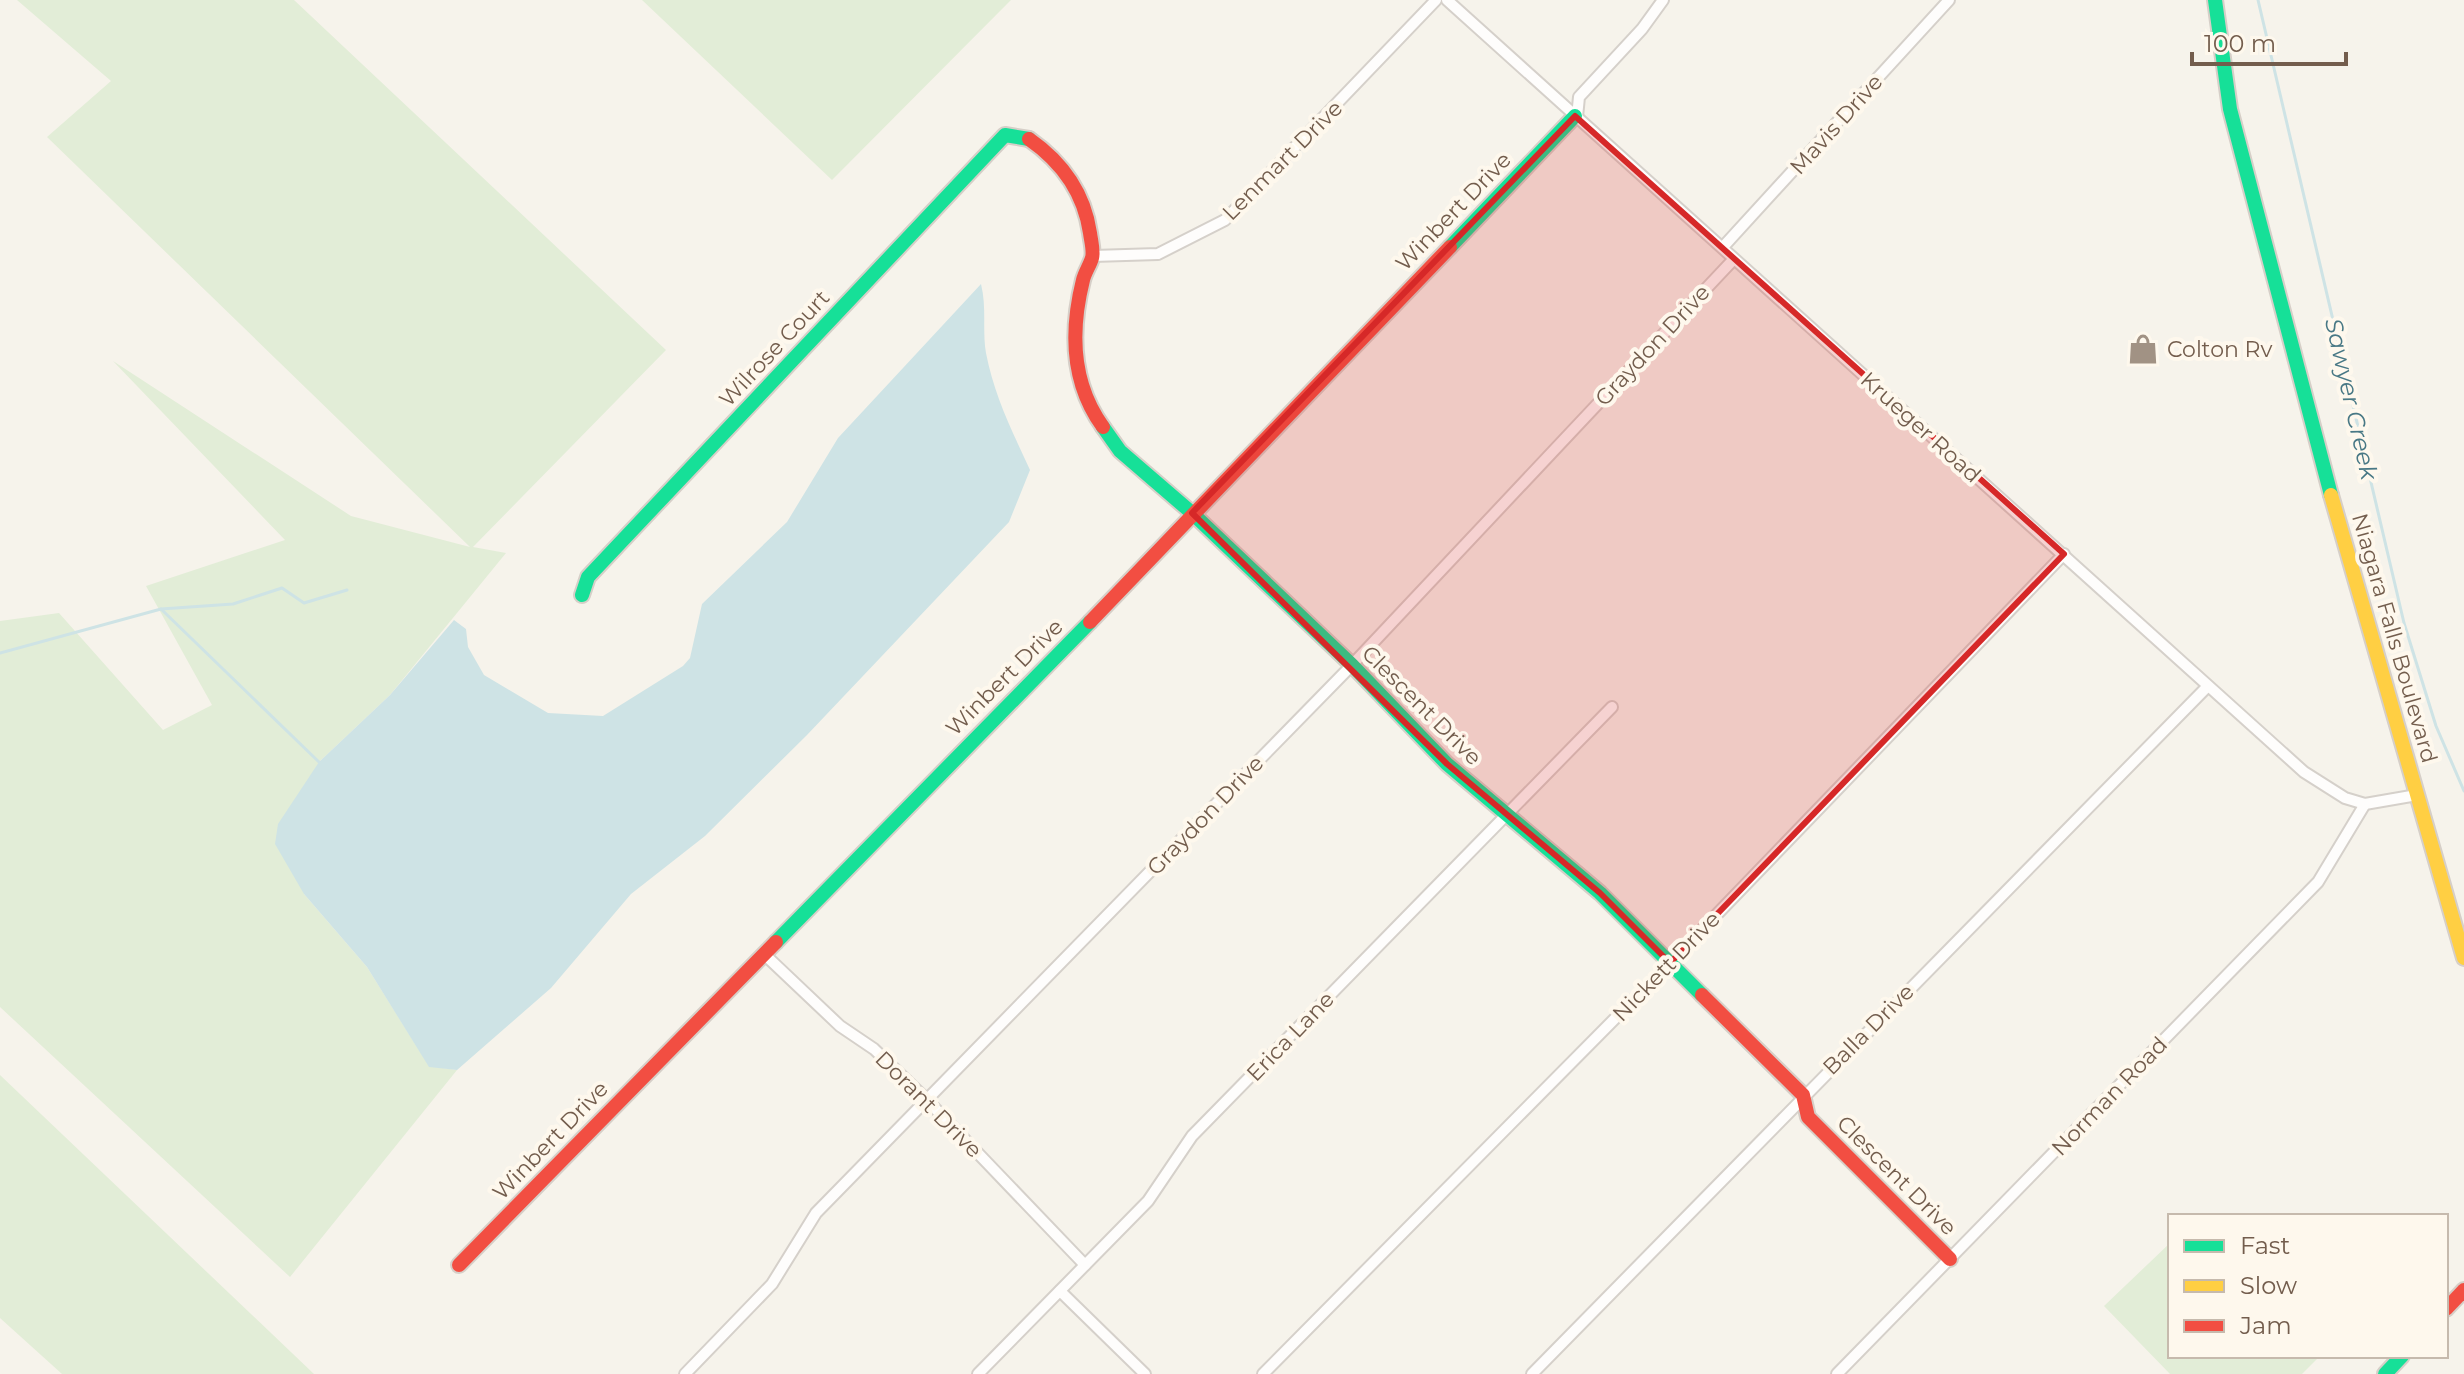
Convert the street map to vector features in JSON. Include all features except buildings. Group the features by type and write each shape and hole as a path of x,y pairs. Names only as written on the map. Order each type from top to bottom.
{"street":[{"name":"Lenmart Drive","path":"1093,256 1158,254 1225,220 1436,0"},
{"name":"Krueger Road","path":"1447,0 2304,772 2345,798 2365,804"},
{"path":"1576,117 1579,97 1642,29 1663,0"},
{"name":"Mavis Drive","path":"1723,247 1949,0"},
{"name":"Niagara Falls Boulevard","path":"2215,0 2230,109 2330,492 2464,958"},
{"name":"Winbert Drive","path":"459,1265 1576,117"},
{"name":"Clescent Drive","path":"1005,135 1030,139 1071,177 1087,213 1093,256 1083,278 1073,338 1075,362 1089,408 1120,451 1192,513 1352,665 1447,764 1600,893 1803,1095 1808,1117 1950,1259"},
{"name":"Wilrose Court","path":"582,595 588,577 1005,135"},
{"name":"Graydon Drive","path":"685,1374 772,1284 816,1213 1352,665 1733,260"},
{"name":"Nickett Drive","path":"1263,1374 1670,963 2064,554"},
{"name":"Balla Drive","path":"1532,1374 2207,687"},
{"name":"Erica Lane","path":"978,1374 1148,1201 1192,1136 1612,707"},
{"path":"2365,804 2417,795"},
{"name":"Norman Road","path":"1837,1374 2318,882 2365,804"},
{"name":"Dorant Drive","path":"763,953 840,1026 874,1049 927,1100 1085,1265"},
{"path":"2448,1307 2464,1290"},
{"path":"1060,1291 1145,1374"},
{"path":"2385,1374 2400,1358"}],"highlighted area":[{"path":"1575,116 2064,554 1670,963 1600,893 1447,764 1192,513"}],"green space":[{"path":"17,0 294,0 666,350 473,547 506,553 390,695 319,762 304,894 367,967 429,1066 457,1070 290,1277 0,1007 0,621 59,613 163,730 212,705 146,586 285,540 113,361 351,516 470,547 47,137 111,81"},
{"path":"642,0 1011,0 832,180"},
{"path":"0,1075 314,1374 62,1374 0,1318"},
{"path":"2168,1245 2168,1358 2318,1358 2302,1374 2170,1374 2104,1306"}],"shaded area":[{"path":"981,284 989,368 1004,413 1030,470 1009,522 807,735 705,836 631,894 551,988 457,1070 429,1067 367,967 304,894 275,844 278,824 319,762 390,695 454,620 466,629 468,647 484,675 548,713 603,716 683,666 690,658 702,604 787,522 838,438"}],"waterway":[{"name":"Sawyer Creek","path":"2258,0 2404,623 2436,726 2464,791"},
{"path":"0,653 161,609 233,604 282,588 304,603 347,590"},
{"path":"161,609 319,762"}],"traffic: fast":[{"path":"2215,0 2230,109 2331,495"},
{"path":"1450,247 1575,116"},
{"path":"582,595 588,577 1005,135 1029,139"},
{"path":"1103,427 1120,451 1192,513 1352,665 1447,764 1600,893 1702,995"},
{"path":"776,942 1090,622"},
{"path":"2385,1374 2400,1358"}],"traffic: slow":[{"path":"2331,495 2464,958"}],"traffic: jam":[{"path":"1029,139 1052,158 1070,179 1087,218 1093,255 1079,299 1076,356 1085,393 1103,427"},
{"path":"1090,622 1450,247"},
{"path":"459,1265 776,942"},
{"path":"1702,995 1803,1095 1808,1117 1950,1259"},
{"path":"2448,1307 2464,1290"}],"place":[{"name":"Colton Rv","path":"2143,349"}]}
